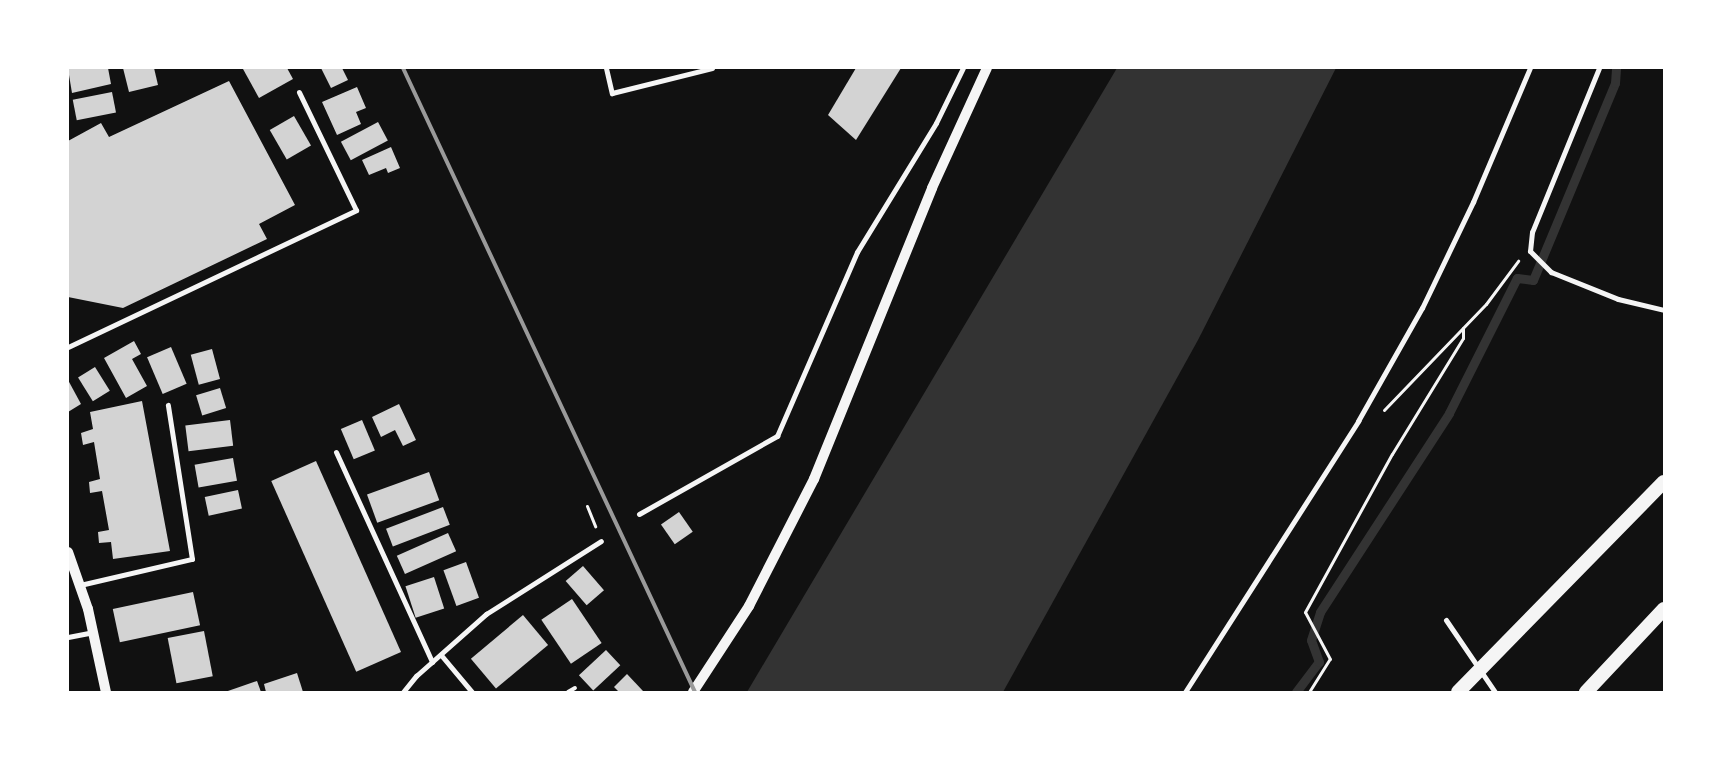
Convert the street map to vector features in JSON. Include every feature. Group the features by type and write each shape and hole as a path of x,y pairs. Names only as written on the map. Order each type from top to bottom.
{"highway":[{"path":"1458,692 1664,482"},
{"path":"1586,692 1664,608"}],"main road":[{"path":"693,692 749,606 814,479 932,188 987,68"},
{"path":"68,552 80,585 93,632 106,692"}],"street":[{"path":"606,68 612,93 712,68"},
{"path":"639,514 777,436 857,252 936,123 963,68"},
{"path":"1185,692 1358,421 1422,308 1472,202 1530,68"},
{"path":"1599,68 1532,232 1530,251 1552,272 1618,299 1664,310"},
{"path":"68,347 356,210 299,92"},
{"path":"80,585 192,559 168,405"},
{"path":"336,452 432,662"},
{"path":"403,692 432,662 486,614 601,541"},
{"path":"1446,620 1495,692"},
{"path":"68,637 93,632"},
{"path":"440,655 472,692"}],"lane":[{"path":"568,692 575,688"}],"path":[{"path":"1358,421 1374,417 1394,403 1444,344 1463,328 1500,287 1517,261 1530,251"},
{"path":"1309,692 1330,659 1305,612 1392,454 1463,338 1463,328"},
{"path":"587,506 594,524"}],"shaded area":[{"path":"1117,68 1336,68 1198,340 1003,692 747,692"}],"building":[{"path":"108,68 111,84 72,93 68,69"},
{"path":"123,68 154,68 158,85 129,92"},
{"path":"287,68 293,79 259,98 243,69"},
{"path":"321,68 342,68 348,80 331,88"},
{"path":"856,68 901,68 856,140 828,115"},
{"path":"229,81 295,205 259,224 267,239 123,308 68,297 68,141 101,123 109,137"},
{"path":"357,87 366,108 356,112 361,124 337,135 322,102"},
{"path":"112,92 116,113 77,120 73,100"},
{"path":"294,116 311,145 287,159 270,130"},
{"path":"378,122 388,141 351,160 341,142"},
{"path":"391,147 400,168 388,173 386,168 369,175 362,160"},
{"path":"134,341 141,354 132,359 147,386 126,398 104,358"},
{"path":"171,347 187,384 163,394 147,357"},
{"path":"212,349 220,379 199,385 191,355"},
{"path":"95,367 110,391 93,401 78,378"},
{"path":"68,380 81,404 68,412"},
{"path":"220,388 226,408 202,415 196,395"},
{"path":"142,401 170,551 113,559 111,542 99,543 98,532 109,530 102,491 90,493 89,482 100,479 94,442 83,445 81,433 93,429 90,412"},
{"path":"399,404 416,440 403,446 395,430 381,437 372,417"},
{"path":"230,420 233,446 189,451 185,425"},
{"path":"362,420 375,450 354,459 341,429"},
{"path":"233,458 237,481 199,487 195,465"},
{"path":"316,461 401,652 356,672 271,481"},
{"path":"429,472 439,500 377,523 367,495"},
{"path":"238,490 242,509 209,516 205,497"},
{"path":"443,507 450,525 393,547 386,529"},
{"path":"679,512 693,532 675,544 661,525"},
{"path":"448,533 456,551 405,574 397,556"},
{"path":"466,562 479,598 456,606 443,570"},
{"path":"583,566 604,590 587,605 566,581"},
{"path":"434,577 444,608 416,618 405,586"},
{"path":"193,592 200,625 120,642 113,609"},
{"path":"572,599 602,643 571,664 541,620"},
{"path":"523,615 548,645 496,689 471,659"},
{"path":"204,631 213,676 176,683 168,638"},
{"path":"606,650 620,665 593,691 579,675"},
{"path":"297,673 303,692 266,692 264,684"},
{"path":"627,674 643,691 619,692 614,687"},
{"path":"257,681 261,692 225,692"}],"waterway":[{"path":"1296,692 1319,662 1311,640 1320,612 1449,413 1517,278 1533,280 1615,83 1616,68"}],"railway":[{"path":"403,68 695,692"}]}
